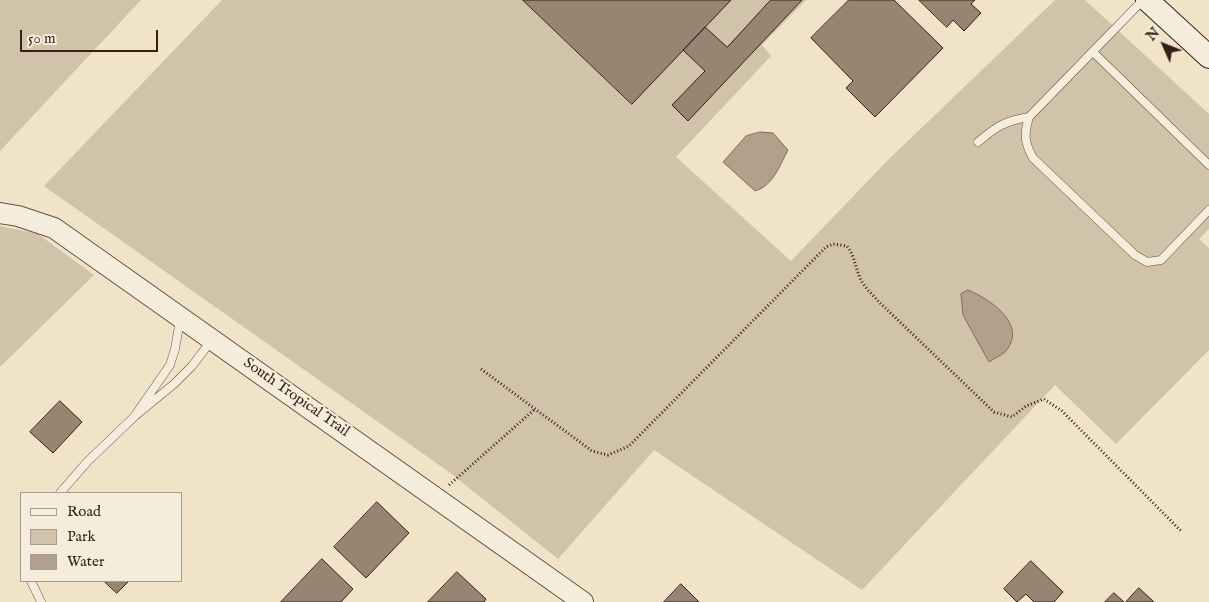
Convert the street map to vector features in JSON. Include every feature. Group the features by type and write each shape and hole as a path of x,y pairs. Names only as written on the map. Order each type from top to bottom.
{"main road":[{"path":"1145,0 1209,57"}],"street":[{"name":"South Tropical Trail","path":"0,213 18,216 54,228 583,602"}],"lane":[{"path":"1145,0 1029,117 1024,133 1026,146 1033,158 1135,255 1147,262 1161,260 1209,210"},
{"path":"1093,52 1209,165"},
{"path":"978,142 993,129 1008,120 1029,117"},
{"path":"135,416 140,405 170,365 180,317"},
{"path":"61,492 88,461 135,416 174,384 192,366 212,339"},
{"path":"31,582 41,602"}],"path":[{"path":"481,369 592,451 608,455 629,446 826,247 833,244 847,246 854,254 855,267 862,282 879,302 994,412 1012,417 1026,406 1044,399 1062,411 1182,532"},
{"path":"435,497 535,409"}],"green space":[{"path":"0,0 141,0 0,151"},
{"path":"222,0 806,0 762,45 771,56 676,157 791,261 888,160 1055,0 1085,0 1209,114 1209,229 1199,239 1209,248 1209,350 1116,444 1055,385 862,590 654,450 558,559 449,472 44,186"},
{"path":"0,226 38,234 94,275 0,367"}],"water":[{"path":"760,132 773,133 788,150 779,168 767,185 755,191 723,162 746,136"},
{"path":"968,290 996,306 1010,323 1012,332 1011,342 1002,355 989,362 963,315 961,294"}],"building":[{"path":"523,0 731,0 632,104"},
{"path":"771,0 802,0 688,121 672,105 705,71 683,50 705,27 727,47"},
{"path":"849,0 894,0 943,48 875,117 846,88 853,81 811,38"},
{"path":"919,0 975,0 971,4 981,13 964,31 953,20 947,27"},
{"path":"60,401 82,422 53,453 30,432"},
{"path":"377,502 409,533 366,578 334,547"},
{"path":"322,559 353,589 341,602 281,602"},
{"path":"1031,561 1063,592 1054,602 1034,602 1026,594 1017,602 1004,589"},
{"path":"457,572 486,599 484,602 428,602"},
{"path":"105,582 128,582 117,593"},
{"path":"681,584 699,602 664,602"},
{"path":"1139,588 1154,602 1126,602"},
{"path":"1114,593 1124,602 1105,602"}]}
